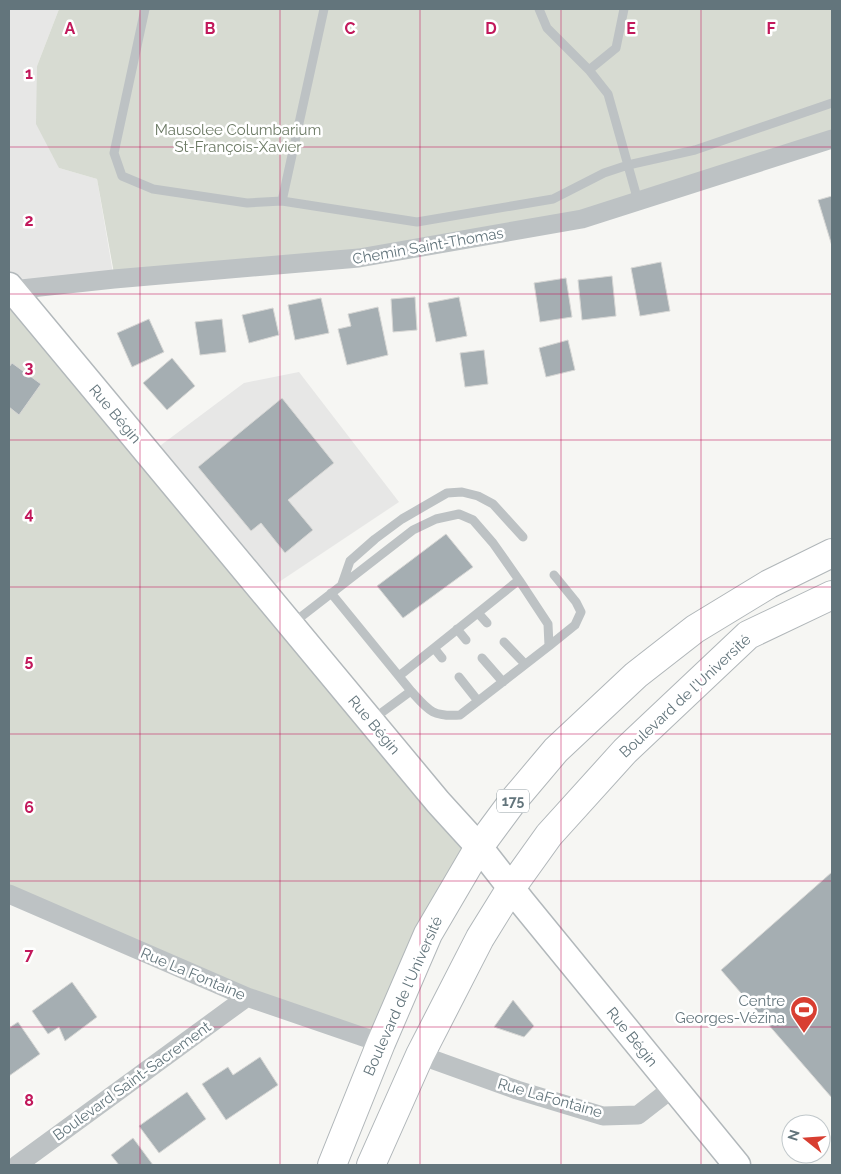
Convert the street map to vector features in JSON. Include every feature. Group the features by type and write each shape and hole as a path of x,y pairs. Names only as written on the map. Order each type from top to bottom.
{"main road":[{"name":"Boulevard de l'Université","path":"332,1165 381,1043 428,934 479,847 512,801 556,750 636,675 695,629 768,584 832,553"},
{"name":"Boulevard de l'Université","path":"371,1165 420,1055 480,938 511,888 549,835 625,751 748,634 832,595"}],"street":[{"name":"Chemin Saint-Thomas","path":"10,288 359,258 582,219 832,139"},
{"name":"Rue Bégin","path":"10,288 438,802 479,847 737,1165"},
{"name":"Rue La Fontaine","path":"9,894 247,998 381,1043"},
{"name":"Boulevard Saint-Sacrement","path":"17,1165 247,998"},
{"name":"Rue LaFontaine","path":"420,1055 517,1090 603,1116 638,1115 674,1087"}],"lane":[{"path":"146,9 114,153 122,176 153,188 247,203 282,201 417,222 553,199 604,173 628,165 695,150 832,103"},
{"path":"282,201 324,9"},
{"path":"538,9 547,28 589,70 608,94 638,201"},
{"path":"589,70 616,48 624,9"},
{"path":"342,584 350,561 402,520 447,493 462,492 478,496 493,504 523,537"},
{"path":"291,625 413,530 436,519 459,514 473,520 493,543 519,580 548,624 549,646"},
{"path":"331,593 428,710 444,716 460,716 575,625 581,612 576,602 554,575"},
{"path":"399,676 519,580"},
{"path":"478,613 487,623"},
{"path":"457,629 466,640"},
{"path":"504,642 525,664"},
{"path":"434,648 442,658"},
{"path":"482,658 503,682"},
{"path":"459,677 478,701"},
{"path":"371,721 411,691"}],"shaded area":[{"path":"9,9 59,9 37,66 59,168 97,179 114,279 9,286"},
{"path":"299,372 399,502 264,592 149,454 244,383"}],"green space":[{"name":"Mausolee Columbarium St-François-Xavier","path":"59,9 832,9 832,139 582,219 359,258 115,279 97,179 59,168 36,124 37,66"},
{"path":"9,286 479,847 381,1043 9,894"}],"building":[{"path":"832,196 832,246 818,200"},
{"path":"661,262 670,311 640,316 631,268"},
{"path":"612,276 616,316 582,320 578,280"},
{"path":"566,278 572,317 540,322 534,283"},
{"path":"415,297 417,330 393,332 391,299"},
{"path":"459,297 467,336 436,342 428,303"},
{"path":"321,298 329,333 295,340 288,305"},
{"path":"378,307 388,355 347,365 338,329 351,326 348,314"},
{"path":"273,308 279,335 249,343 242,315"},
{"path":"149,319 164,352 132,367 117,333"},
{"path":"222,319 226,352 200,355 195,322"},
{"path":"568,340 575,370 546,377 539,348"},
{"path":"484,350 488,384 465,387 460,353"},
{"path":"172,358 195,386 167,410 143,383"},
{"path":"12,363 41,384 19,415 9,407 9,367"},
{"path":"282,398 334,463 288,500 313,530 285,553 261,523 251,531 198,467"},
{"path":"446,534 473,567 403,618 377,586"},
{"name":"Centre Georges-Vézina","path":"832,872 832,1098 721,970"},
{"path":"72,982 97,1017 65,1041 59,1027 48,1034 32,1011"},
{"path":"513,1000 534,1026 524,1037 494,1027"},
{"path":"18,1022 40,1054 9,1076 9,1028"},
{"path":"260,1057 278,1085 226,1120 202,1084 228,1067 233,1075"},
{"path":"187,1092 206,1119 159,1153 139,1126"},
{"path":"133,1138 153,1165 119,1165 111,1155"}],"place":[{"name":"Centre Georges-Vézina","path":"804,1034"}]}
